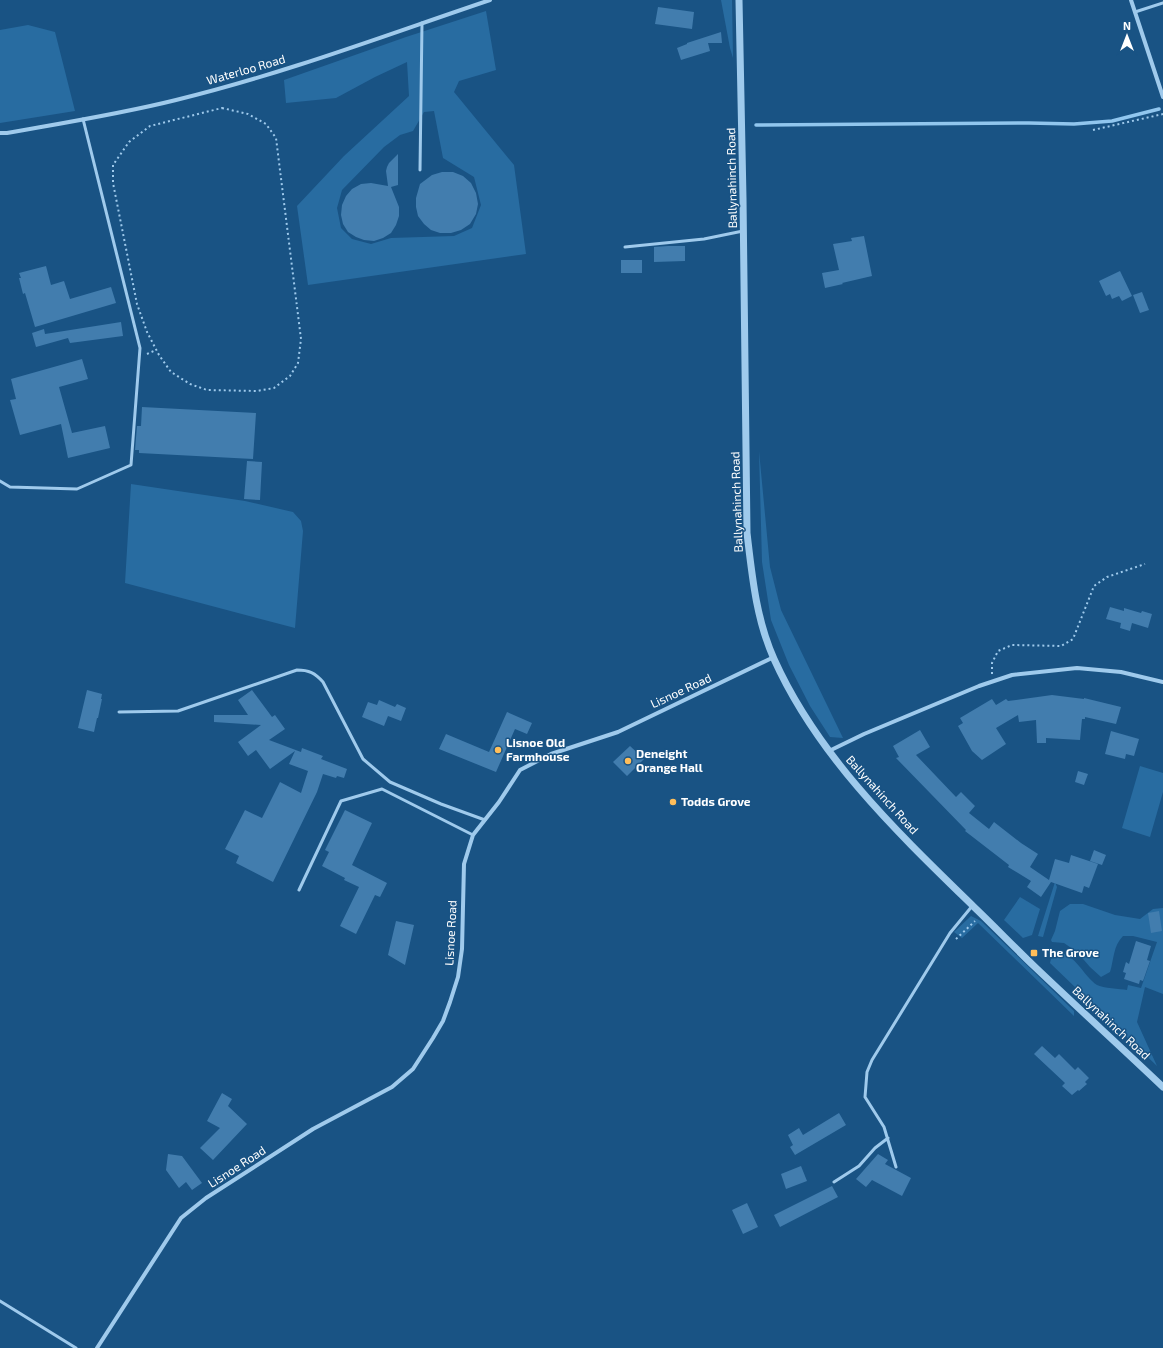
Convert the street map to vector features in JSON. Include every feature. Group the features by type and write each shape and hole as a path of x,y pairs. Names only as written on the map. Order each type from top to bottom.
{"street":[{"name":"Waterloo Road","path":"0,133 7,133 175,101 271,74 490,0"},
{"name":"Ballynahinch Road","path":"739,0 744,231 747,533 752,578 762,623 774,658 793,697 828,751 900,833 1034,966 1163,1087"},
{"path":"1131,0 1163,97"},
{"name":"Lisnoe Road","path":"97,1348 181,1218 206,1198 313,1130 392,1087 413,1069 434,1038 443,1021 458,977 462,950 464,864 473,835 499,802 520,770 551,754 618,732 774,658"},
{"path":"828,751 864,734 979,686 1012,675 1077,668 1121,672 1163,682"}],"lane":[{"path":"1135,12 1163,3"},
{"path":"420,170 422,23"},
{"path":"0,481 10,487 77,489 131,465 140,348 83,119"},
{"path":"625,247 704,239 744,231"},
{"path":"119,712 178,711 297,670 308,670 323,682 363,759 390,782 440,804 485,820"},
{"path":"299,890 341,802 382,789 473,835"},
{"path":"896,1167 884,1127 864,1097 867,1072 872,1060 950,933 973,905"},
{"path":"834,1182 859,1166 875,1148 888,1138"},
{"path":"0,1301 76,1348"}],"path":[{"path":"222,108 248,114 266,124 276,138 301,339 298,363 290,376 274,388 257,391 207,390 190,384 171,372 159,355 147,332 137,304 113,183 113,165 129,142 150,126 222,108"},
{"path":"1093,130 1163,114"},
{"path":"992,682 992,663 998,651 1012,645 1061,646 1073,639 1094,586 1107,577 1145,564"},
{"path":"956,939 982,914"}],"shaded area":[{"path":"721,0 732,0 733,58 730,48"},
{"path":"486,11 496,70 459,81 454,92 514,165 526,254 308,285 297,206 344,156 409,96 407,62 336,98 286,103 284,80 406,37","holes":["434,111 443,158 474,177 481,205 472,228 454,236 391,238 371,244 352,239 341,228 337,208 342,190 384,147 400,135 413,131 424,112"]},
{"path":"28,25 55,32 75,111 0,123 0,30"},
{"path":"759,451 770,567 781,610 843,738 830,737 810,706 789,665 771,620 762,562"},
{"path":"131,484 245,501 293,512 301,521 303,531 295,628 125,583"},
{"path":"1140,766 1163,773 1163,792 1150,837 1122,828"},
{"path":"1055,882 1057,887 1043,937 1038,936"},
{"path":"1020,897 1040,909 1032,935 1023,938 1004,920"},
{"path":"1070,904 1083,904 1115,915 1140,919 1153,909 1163,908 1163,994 1145,987 1137,1022 1157,1066 1050,963 1051,959 1057,953 1063,954 1074,960 1097,985 1107,988 1127,990 1128,985 1141,988 1157,942 1133,936 1123,936 1117,944 1110,972 1101,977 1077,952 1064,943 1052,942 1051,940 1060,911"},
{"path":"971,916 981,921 1074,1011 1074,1016 978,923 962,938 954,932"}],"building":[{"path":"658,7 694,12 692,29 655,24"},
{"path":"721,32 722,43 708,43 710,51 681,60 677,48 687,43"},
{"path":"398,154 398,185 391,187 399,207 399,216 396,225 391,233 374,241 356,237 348,232 343,224 341,215 342,205 346,196 352,189 361,184 371,183 388,186 386,171 387,167"},
{"path":"442,172 453,172 463,176 471,183 476,193 478,204 476,214 470,224 461,230 451,233 440,233 431,230 418,216 416,207 416,198 420,184 432,175"},
{"path":"864,236 872,276 825,288 822,273 839,270 833,244 852,241 851,238"},
{"path":"685,246 685,261 654,262 654,247"},
{"path":"621,260 642,260 642,273 621,273"},
{"path":"46,266 51,285 64,281 70,299 111,287 116,303 35,327 25,293 23,294 19,273"},
{"path":"1120,271 1132,296 1122,301 1119,296 1112,299 1110,294 1106,296 1099,281"},
{"path":"1142,292 1149,310 1140,313 1133,295"},
{"path":"121,322 123,336 70,343 68,338 36,347 32,333 44,329 45,334"},
{"path":"82,359 88,379 59,387 72,433 105,426 110,448 68,458 61,424 20,435 10,400 16,399 11,379"},
{"path":"142,407 256,413 253,459 139,453 139,450 135,450 137,426 141,426"},
{"path":"247,461 262,462 260,500 244,499"},
{"path":"1110,607 1124,611 1124,608 1141,613 1142,611 1152,614 1148,628 1132,623 1130,631 1120,628 1121,623 1106,619"},
{"path":"87,690 102,694 94,732 78,728"},
{"path":"252,690 272,717 275,715 285,729 269,740 301,752 302,748 323,756 321,759 347,769 344,778 337,776 336,778 323,774 317,792 273,882 236,863 239,856 225,849 245,810 262,818 280,782 301,793 308,771 289,764 295,751 270,769 256,750 248,756 238,742 261,725 214,722 214,715 248,715 238,700"},
{"path":"1052,695 1084,698 1121,707 1116,724 1085,717 1085,719 1082,719 1080,740 1046,738 1046,743 1037,743 1036,720 1019,722 1018,715 996,728 1006,744 982,760 972,751 958,726 963,723 960,718 992,699 996,705 1006,699 1008,701"},
{"path":"379,700 395,707 397,704 406,708 401,721 388,716 384,726 362,717 368,702 377,705"},
{"path":"507,712 532,723 527,734 515,729 496,772 439,749 446,734 489,752"},
{"path":"920,730 930,747 916,755 956,797 961,792 975,806 969,813 989,829 994,822 1038,854 1030,867 1049,880 1055,859 1069,863 1071,855 1098,864 1089,888 1084,886 1082,893 1051,882 1041,897 1027,887 1031,881 1008,867 1009,865 965,831 966,830 896,758 899,757 893,746"},
{"path":"1111,731 1139,739 1134,756 1126,754 1125,759 1105,754"},
{"name":"Deneight Orange Hall","path":"630,746 644,759 627,776 613,762"},
{"path":"1078,771 1088,774 1084,785 1075,782"},
{"path":"345,810 372,823 352,865 387,883 380,897 375,895 356,934 340,926 359,887 344,880 345,878 322,866 329,852 325,850"},
{"path":"1094,850 1106,855 1102,865 1090,861"},
{"path":"1159,911 1162,931 1151,933 1148,913"},
{"path":"396,921 414,925 405,965 388,955"},
{"path":"1136,941 1151,946 1147,960 1150,961 1143,981 1140,980 1139,984 1124,979 1126,973 1123,972 1126,962 1129,964"},
{"path":"1042,1046 1055,1058 1059,1054 1075,1070 1078,1067 1089,1078 1085,1082 1087,1084 1072,1095 1062,1086 1065,1083 1034,1054"},
{"path":"222,1093 232,1099 228,1106 247,1124 213,1160 200,1148 220,1128 207,1121"},
{"path":"839,1113 846,1125 795,1155 790,1147 793,1145 788,1135 799,1128 803,1135"},
{"path":"168,1154 182,1156 202,1183 192,1190 186,1182 179,1188 166,1170"},
{"path":"878,1154 888,1160 885,1164 911,1178 902,1196 872,1180 866,1187 856,1179"},
{"path":"801,1166 807,1181 786,1189 781,1174"},
{"path":"832,1186 838,1197 780,1227 774,1215"},
{"path":"747,1203 758,1227 743,1234 732,1210"}],"waterway":[{"path":"756,125 1074,124 1112,121 1159,109"}],"place":[{"name":"Lisnoe Old Farmhouse","path":"498,750"},
{"name":"Deneight Orange Hall","path":"628,761"},
{"name":"Todds Grove","path":"673,802"},
{"name":"The Grove","path":"1034,953"}]}
